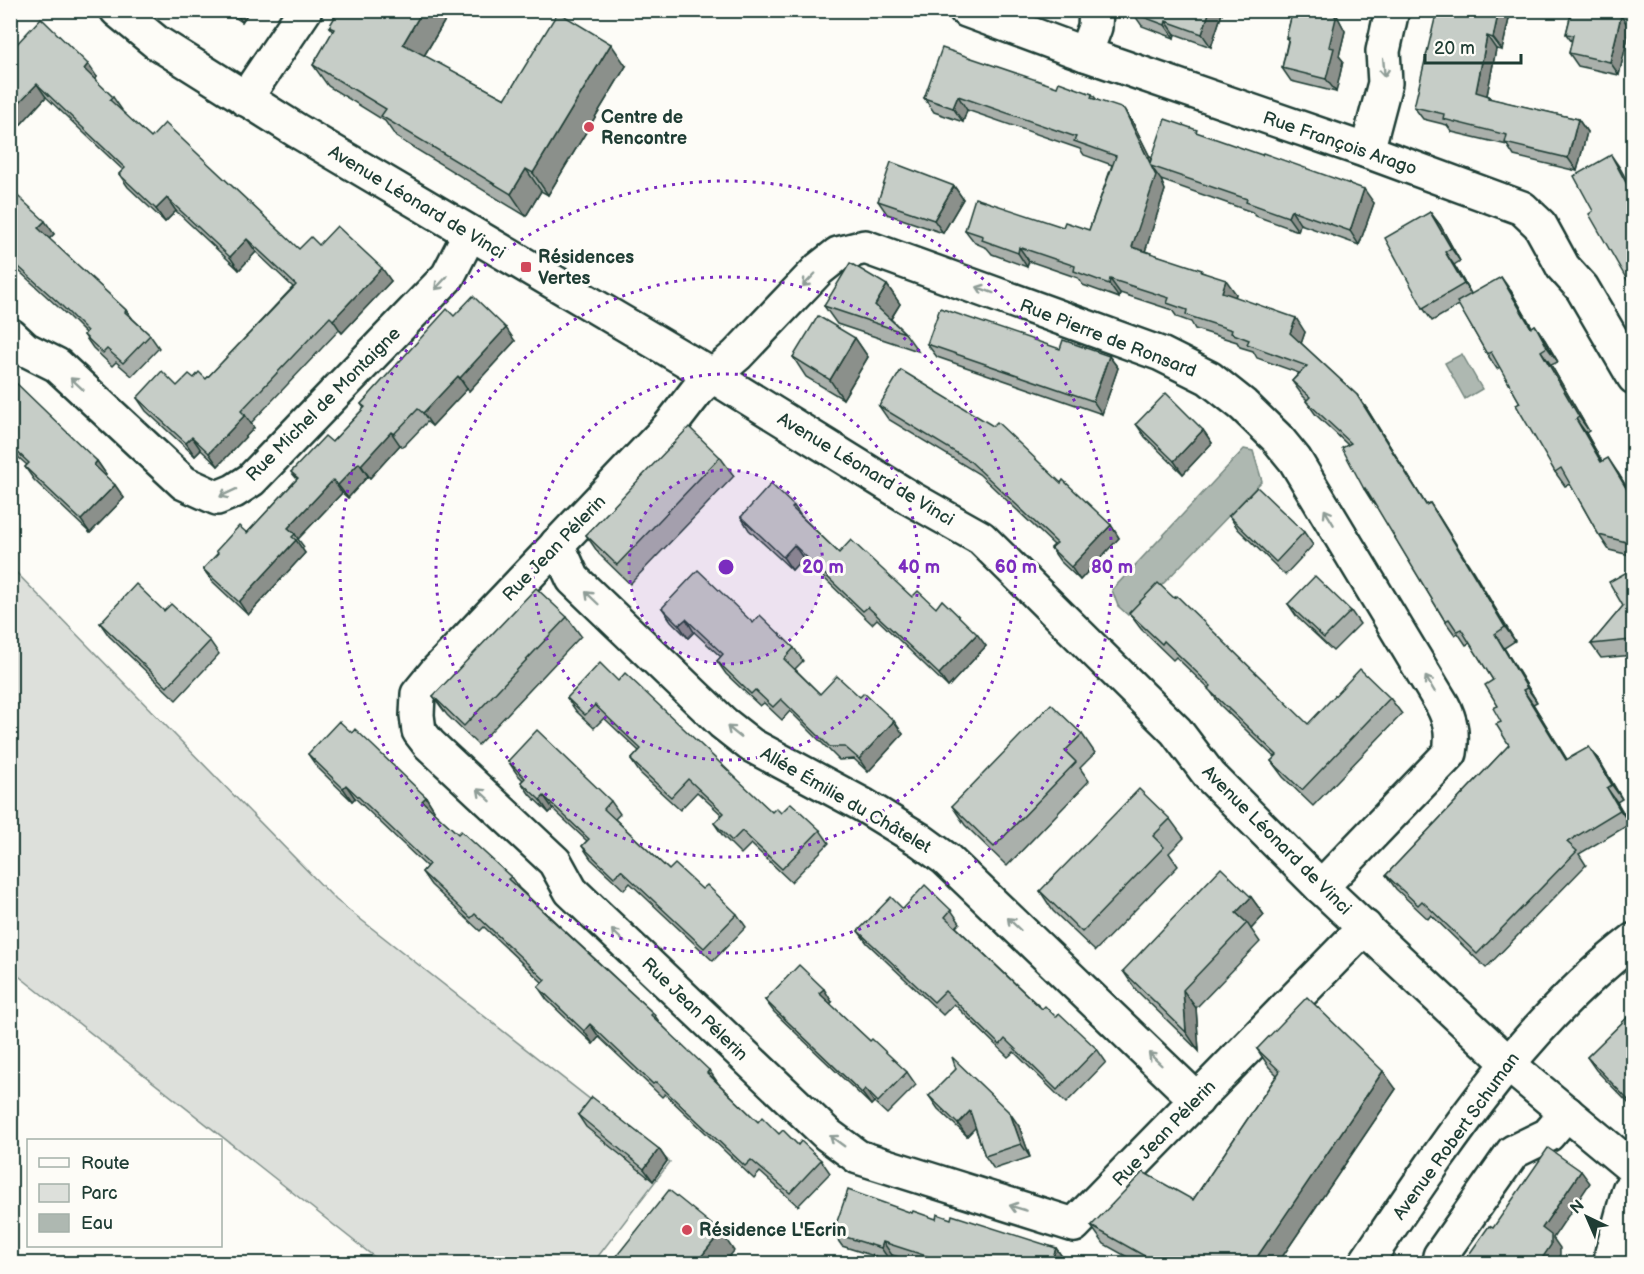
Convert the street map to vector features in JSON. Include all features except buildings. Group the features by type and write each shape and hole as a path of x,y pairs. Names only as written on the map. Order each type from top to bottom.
{"street":[{"name":"Avenue Léonard de Vinci","path":"117,10 156,42 245,99 713,376 910,498 981,538 1176,731 1210,776 1321,887 1507,1062 1634,1169"},
{"path":"245,99 305,10"},
{"name":"Rue François Arago","path":"966,10 1522,208 1540,225 1563,267 1582,288 1634,377"},
{"path":"1085,54 1095,27 1096,10"},
{"path":"1367,151 1386,83 1383,51 1392,10"},
{"name":"Rue Michel de Montaigne","path":"10,335 26,349 57,365 184,483 217,498 234,491 250,480 448,276 471,233"},
{"name":"Rue Pierre de Ronsard","path":"713,376 737,355 832,259 838,254 865,247 1161,354 1209,378 1252,414 1277,438 1295,460 1442,704 1450,720 1453,737 1450,753 1321,887"},
{"name":"Rue Jean Pélerin","path":"713,376 700,387 669,427 436,672 418,694 419,731 429,744 555,862 572,891 828,1135 858,1156 1074,1226 1365,927"},
{"name":"Allée Émilie du Châtelet","path":"557,544 573,579 723,723 751,745 863,805 921,840 946,859 1197,1100"},
{"name":"Avenue Robert Schuman","path":"1365,1263 1444,1148 1507,1062 1574,991 1634,940"},
{"path":"1440,1256 1513,1152 1548,1135 1567,1113"},
{"path":"1612,1263 1612,1253 1629,1190 1634,1186"}],"green space":[{"path":"10,566 336,900 670,1162 593,1263 382,1263 11,970"}],"water":[{"path":"1462,354 1482,389 1465,399 1445,363"},
{"path":"1244,449 1253,451 1262,481 1138,610 1128,615 1118,606 1112,590"}],"place":[{"name":"Centre de Rencontre","path":"589,127"},
{"name":"Résidences Vertes","path":"526,267"},
{"name":"Résidence L'Ecrin","path":"687,1230"}]}
